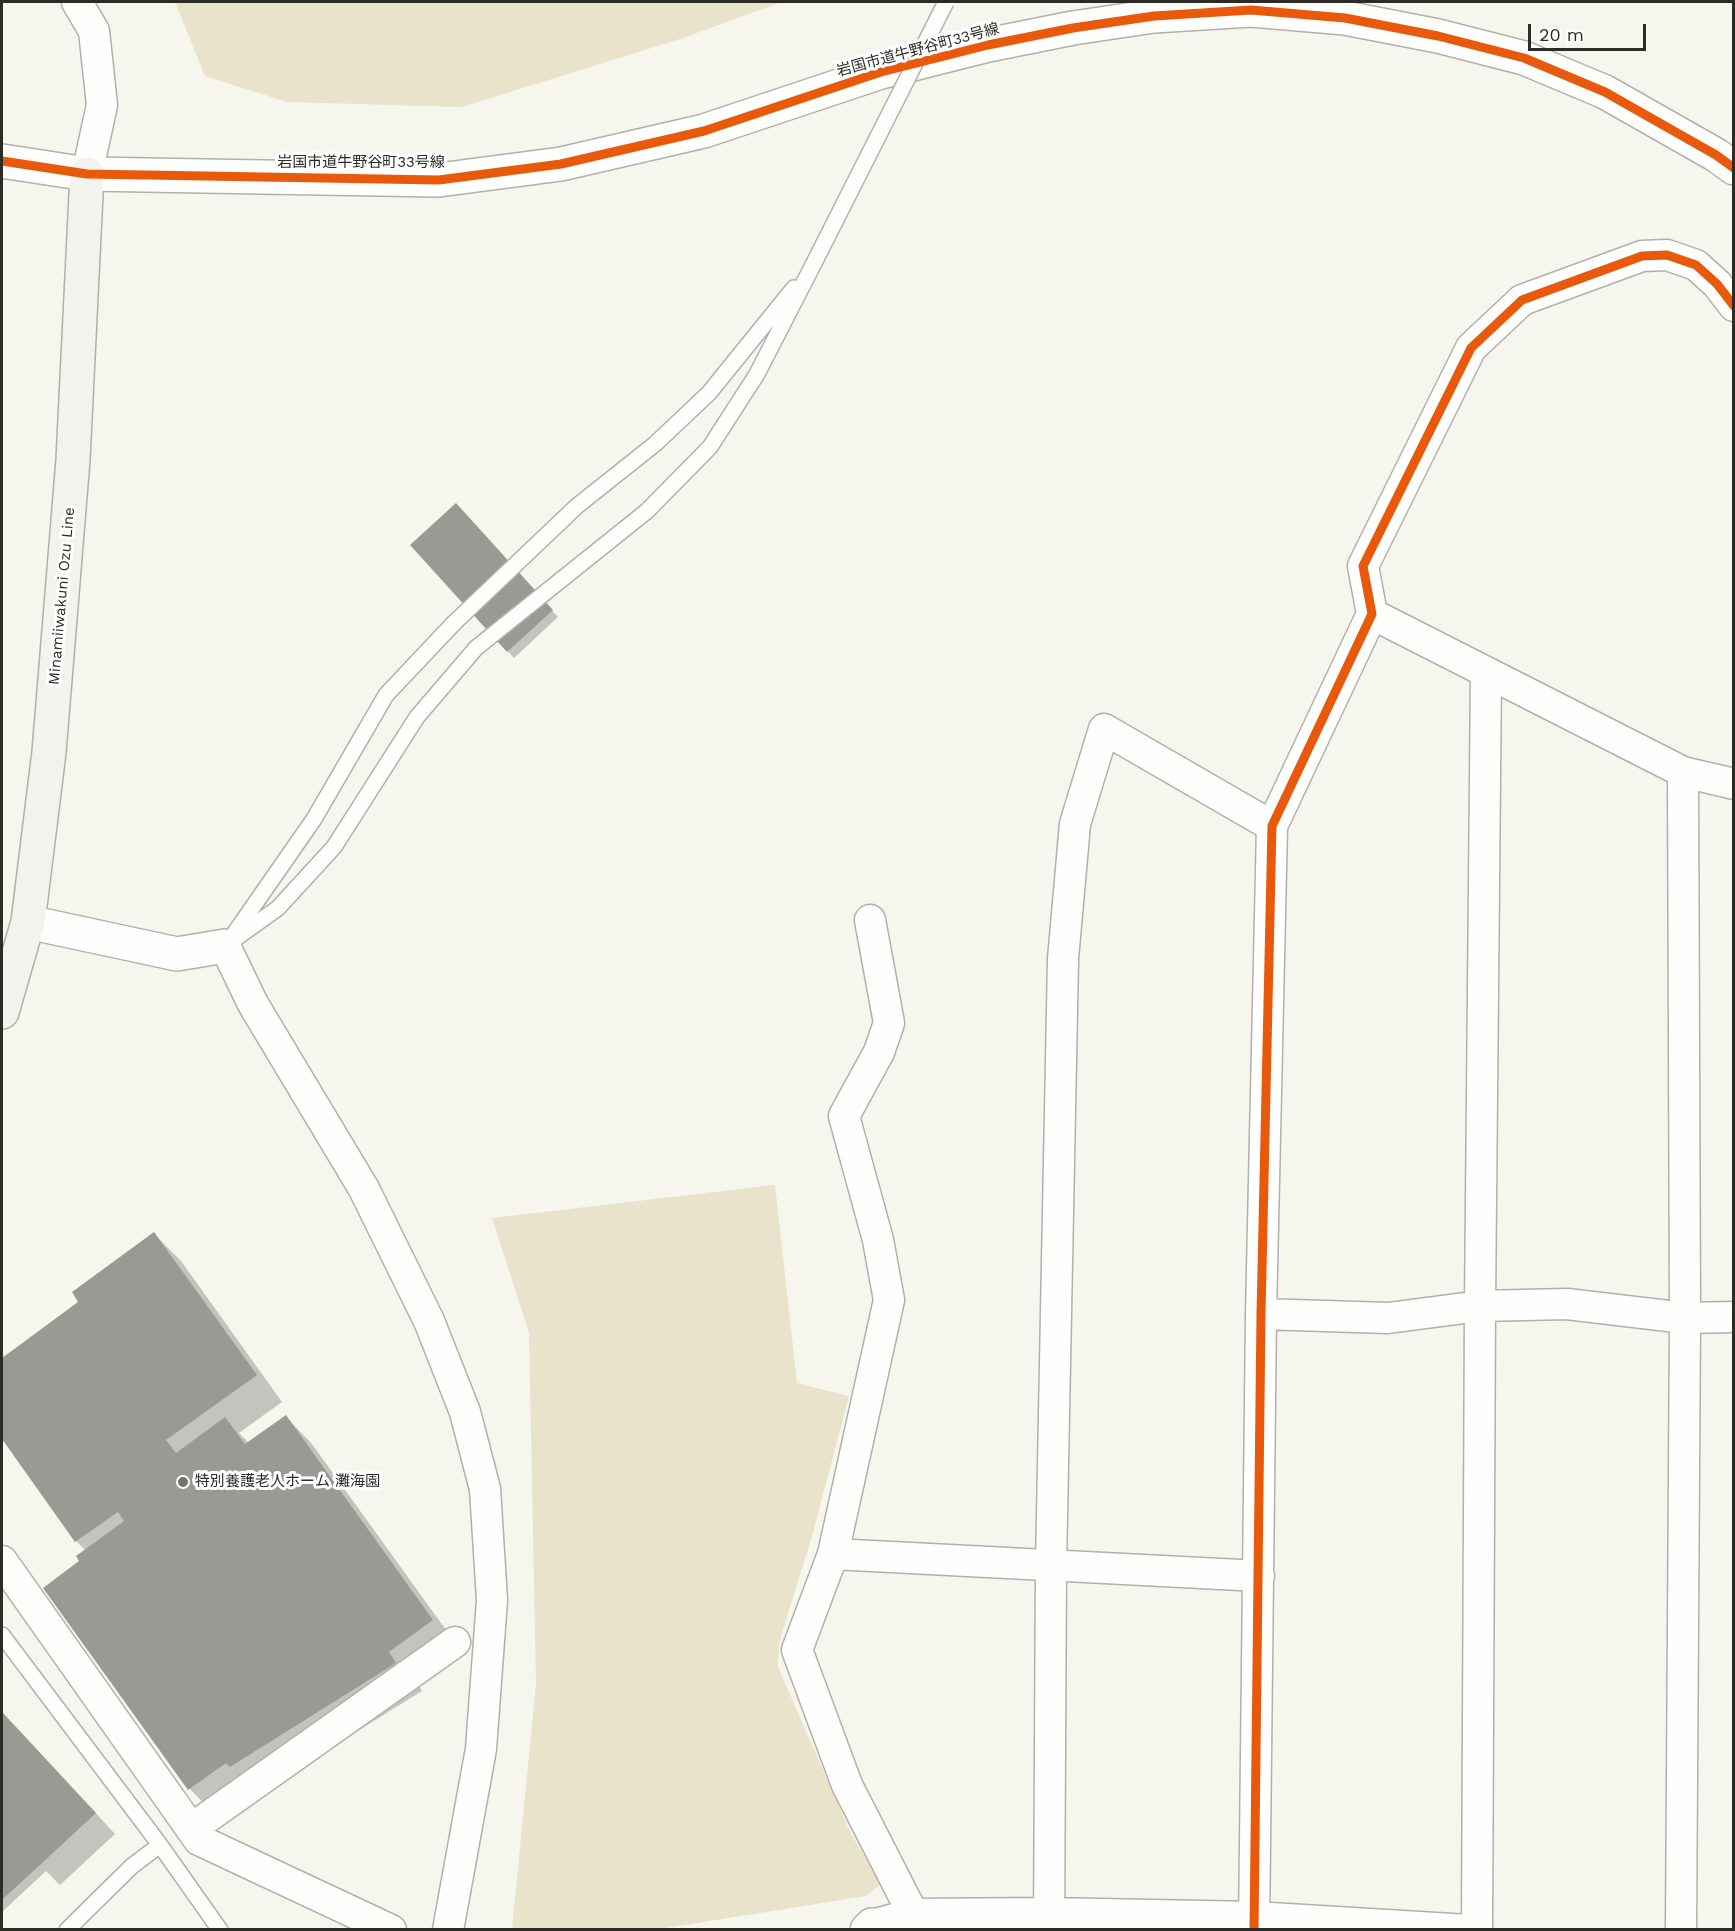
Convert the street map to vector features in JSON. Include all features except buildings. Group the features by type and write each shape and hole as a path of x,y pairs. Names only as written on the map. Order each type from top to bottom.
{"main road":[{"name":"Minamiiwakuni Ozu Line","path":"2,1012 28,922 49,752 72,472 87,174"}],"street":[{"path":"76,2 94,31 102,105 87,174"},
{"name":"岩国市道牛野谷町33号線","path":"2,161 87,174 439,180 561,164 704,131 881,72 988,45 1073,28 1154,16 1251,10 1345,18 1438,36 1524,58 1605,92 1716,155 1734,168"},
{"path":"1254,1923 1261,1314 1272,826 1372,614 1363,566 1471,348 1522,300 1642,256 1667,255 1696,265 1717,284 1734,306"},
{"path":"1372,614 1683,772 1734,784"},
{"path":"1477,1929 1486,672"},
{"path":"1049,1921 1051,1566 1063,958 1075,824 1104,729 1272,826"},
{"path":"1681,1929 1685,1318 1683,772"},
{"path":"870,920 889,1023 879,1052 844,1116 878,1240 889,1300 833,1554 797,1650 847,1785 913,1914"},
{"path":"28,922 177,954 225,946 253,1004 364,1189 429,1321 465,1412 485,1489 492,1600 481,1749 448,1929"},
{"path":"1261,1314 1388,1318 1480,1306 1568,1304 1685,1318 1734,1317"},
{"path":"833,1554 1259,1576"},
{"path":"2,1561 199,1840 391,1929"},
{"path":"191,1829 455,1642"},
{"path":"870,1927 913,1914 1049,1921 1254,1923 1469,1929"}],"lane":[{"path":"225,946 279,908 334,846 417,717 476,648 646,511 710,447 757,374 946,2"},
{"path":"225,946 314,819 386,695 454,623 577,506 655,444 709,393 814,263"},
{"path":"2,1635 160,1845 220,1929"},
{"path":"67,1929 132,1866 160,1845"}],"shaded area":[{"path":"175,2 782,2 680,39 462,107 287,102 205,76"},
{"path":"775,1185 797,1383 849,1396 812,1536 779,1643 778,1667 851,1834 881,1884 866,1896 659,1929 512,1929 536,1684 529,1333 492,1218"}],"cycle path":[{"path":"2,161 87,174 439,180 561,164 704,131 881,72 988,45 1073,28 1154,16 1251,10 1345,18 1438,36 1524,58 1605,92 1716,155 1734,168"},
{"path":"1254,1930 1261,1314 1272,826 1372,614 1363,566 1471,348 1522,300 1642,256 1667,255 1696,265 1717,284 1734,306"}],"place":[{"name":"特別養護老人ホーム 灘海園","path":"183,1482"}]}
